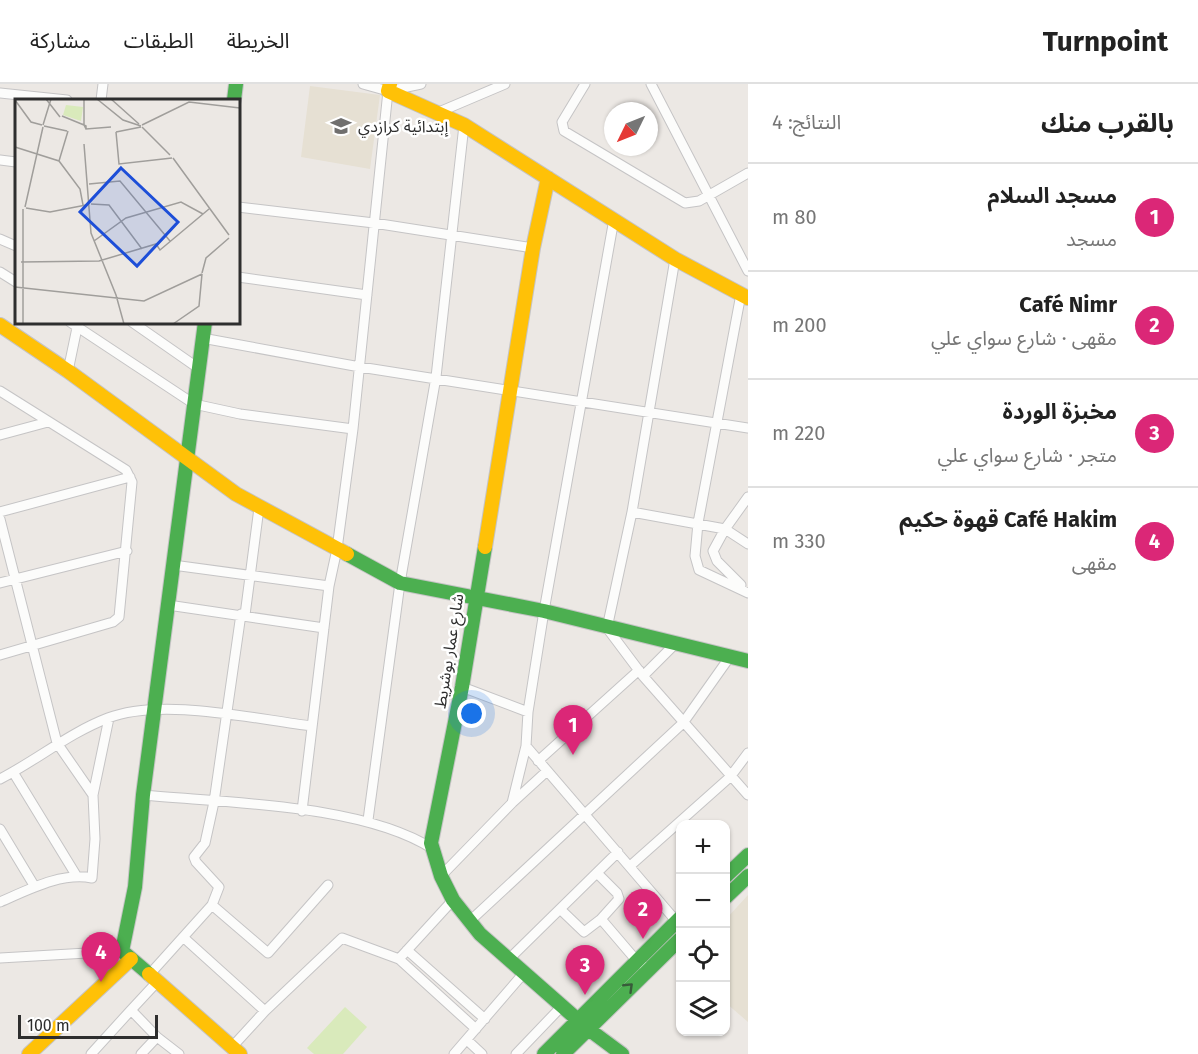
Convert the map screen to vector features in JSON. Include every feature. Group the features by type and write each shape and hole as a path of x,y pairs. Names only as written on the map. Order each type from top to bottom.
{"street":[{"path":"101,99 103,84"},
{"path":"234,99 236,84"},
{"path":"363,84 389,87 422,84"},
{"path":"439,112 505,84"},
{"path":"585,84 561,122 564,131 685,203 709,196 748,172"},
{"path":"651,84 748,271"},
{"path":"389,87 464,125 675,259 745,296 698,523 695,556 699,570"},
{"path":"302,811 329,586 337,549 353,429 389,87"},
{"path":"0,93 57,99"},
{"path":"368,820 400,583 436,377 464,125"},
{"path":"0,160 15,162"},
{"name":"شارع عمار بوشريط","path":"548,178 533,248 462,687 431,843 441,876 453,900 480,934 523,974 622,1054"},
{"path":"240,207 374,224 533,248"},
{"path":"512,803 526,746 528,712 544,611 614,219"},
{"path":"0,239 15,246"},
{"path":"675,259 632,513 607,628 641,673 748,795"},
{"path":"0,272 15,281"},
{"path":"240,277 367,295"},
{"path":"68,371 75,324 194,404 353,429"},
{"path":"135,324 198,368"},
{"path":"28,1054 127,955 142,795 204,324"},
{"path":"0,325 259,508 400,583 544,611 674,645 748,661"},
{"path":"202,338 360,367 436,377 748,428"},
{"path":"0,391 126,470 130,477 132,490 121,608 117,620 0,655"},
{"path":"0,435 48,423"},
{"path":"0,512 130,477"},
{"path":"748,497 725,529 714,551 715,557 724,570 748,591"},
{"path":"91,1054 130,1010 183,937 212,905 219,887 194,857 205,843 214,802 226,715 251,575 259,508"},
{"path":"632,513 725,529 748,544"},
{"path":"0,519 57,742 93,795"},
{"path":"0,583 127,551"},
{"path":"699,570 715,557"},
{"path":"173,565 329,586"},
{"path":"699,570 748,591"},
{"path":"168,605 324,628"},
{"path":"538,761 674,645"},
{"path":"471,920 684,723 729,658"},
{"path":"462,687 528,712"},
{"path":"0,779 57,742 109,718 154,708 312,726"},
{"path":"0,902 35,887 76,875 92,878 95,839 93,795 109,718"},
{"path":"526,746 583,814 676,917"},
{"path":"630,866 730,777 748,753"},
{"path":"441,876 512,803 547,771"},
{"path":"13,772 76,875"},
{"path":"142,795 368,820 415,838 433,849"},
{"path":"0,829 35,887"},
{"path":"508,960 618,852"},
{"path":"728,874 748,855"},
{"path":"560,909 584,932 601,919 619,899 617,892 598,874"},
{"path":"730,893 748,876"},
{"path":"212,905 268,953 328,885"},
{"path":"399,960 453,900"},
{"path":"601,919 636,960 648,969"},
{"path":"563,1054 583,1023 636,960 676,923"},
{"path":"183,937 265,1011"},
{"path":"0,958 127,955 236,1050 265,1011 342,938 399,960 476,1029"},
{"path":"544,1054 676,944"},
{"path":"407,950 485,1019"},
{"path":"454,1054 523,974"},
{"path":"516,1054 562,1006"},
{"path":"130,1010 177,1054"},
{"path":"141,1054 157,1037"},
{"path":"466,1040 482,1054"}],"shaded area":[{"name":"إبتدائية كرازدي","path":"310,86 380,95 370,169 301,157"},
{"path":"748,895 748,1022 730,1006 730,915"}],"green space":[{"path":"345,1007 367,1027 343,1054 314,1054 307,1048"}],"traffic: fast":[{"path":"234,99 236,84"},
{"path":"149,974 122,951 135,887 143,795 205,324"},
{"path":"485,547 462,687 431,843 441,876 453,900 480,934 587,1028 622,1054"},
{"path":"347,554 400,583 544,611 748,661"},
{"path":"728,874 748,855"},
{"path":"730,893 748,876"},
{"path":"544,1054 676,922"},
{"path":"563,1054 676,943"}],"traffic: slow":[{"path":"390,84 388,91 464,125 675,259 748,298"},
{"path":"485,547 533,248 548,178"},
{"path":"0,325 68,371 236,494 347,554"},
{"path":"29,1054 131,959"},
{"path":"149,974 240,1054"}],"place":[{"name":"إبتدائية كرازدي","path":"341,126"},
{"name":"مسجد السلام","path":"573,755"},
{"name":"Café Nimr","path":"643,939"},
{"name":"Café Hakim قهوة حكيم","path":"101,982"},
{"name":"مخبزة الوردة","path":"585,995"}]}
